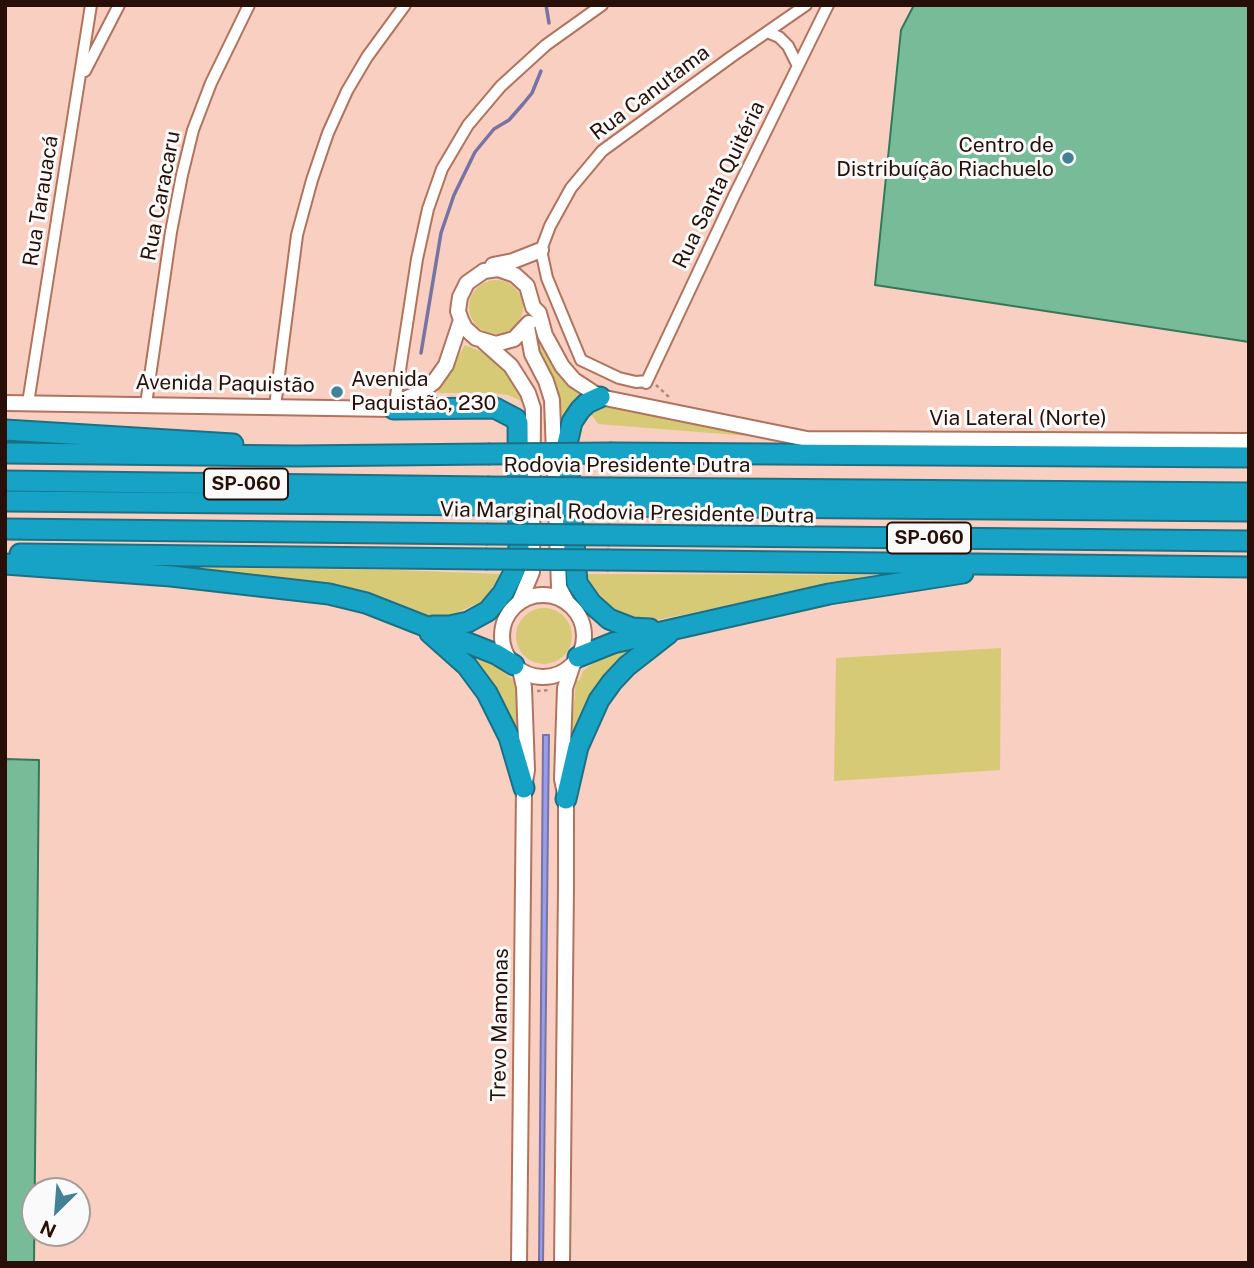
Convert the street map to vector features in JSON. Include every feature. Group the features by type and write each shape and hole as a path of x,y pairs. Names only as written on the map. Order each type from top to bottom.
{"highway":[{"path":"600,397 587,403 576,416 567,444 577,583 582,594 600,612 621,625 647,629 677,628"},
{"path":"394,409 495,408 516,419 518,423 519,547 509,582 488,611 468,622 450,626 422,626"},
{"path":"5,430 208,442 296,456"},
{"name":"Rodovia Presidente Dutra","path":"5,453 1249,457"},
{"name":"Rodovia Presidente Dutra","path":"5,481 487,496"},
{"name":"Rodovia Presidente Dutra","path":"611,497 1249,493"},
{"name":"Rodovia Presidente Dutra","path":"5,501 487,496 1249,511"},
{"name":"Via Marginal Rodovia Presidente Dutra","path":"5,529 1249,541"},
{"path":"5,554 1249,567"},
{"path":"5,564 184,577 329,594 366,603 496,654 517,667"},
{"path":"576,660 607,645 829,594 1019,564"},
{"path":"422,626 467,666 487,693 509,737 524,788"},
{"path":"566,799 578,747 599,701 612,682 635,659 677,628"}],"main road":[{"path":"541,250 513,261 495,264 471,278 462,290 458,304 461,320 472,335 511,366 528,393 533,408 532,572 519,603 506,620 503,630 505,651 517,667 536,676 559,674 576,660"},
{"path":"484,271 498,270 514,275 527,286 545,335 562,366 574,380 600,397"},
{"path":"533,307 527,327 532,354 552,400 559,587 578,616 584,632 582,649 565,688 562,779 566,799 562,1263"},
{"path":"394,409 403,400 421,392 439,376 451,354 461,320"},
{"path":"484,342 505,343 514,340 527,327"},
{"name":"Via Lateral (Norte)","path":"600,397 807,439 1249,441"},
{"name":"Avenida Paquistão","path":"5,402 394,409"},
{"path":"519,603 538,596 549,596 568,604"},
{"name":"Trevo Mamonas","path":"517,667 526,726 527,770 524,788 519,1263"}],"street":[{"name":"Rua Tarauacá","path":"28,403 91,5"},
{"path":"80,80 119,5"},
{"name":"Rua Caracaru","path":"146,404 171,232 190,142 211,83 249,5"},
{"path":"275,406 297,235 312,180 328,133 347,90 405,5"},
{"path":"394,409 417,259 428,209 442,169 468,125 501,86 547,45 602,5"},
{"name":"Rua Canutama","path":"541,250 570,188 602,151 806,5"},
{"name":"Rua Santa Quitéria","path":"648,381 828,5"},
{"path":"767,32 779,37 788,46 798,66"},
{"path":"541,250 547,278 581,360 619,378 636,382 648,381"}],"path":[{"path":"648,381 678,400"}],"shaded area":[{"path":"496,280 515,288 523,307 515,326 496,334 477,326 469,307 477,288"},
{"path":"538,337 557,371 582,396 563,421 557,387 540,353"},
{"path":"465,345 482,352 504,370 517,387 523,402 495,393 439,393 437,389"},
{"path":"601,406 614,406 762,437 598,424 589,411"},
{"path":"157,567 394,570 500,574 500,577 483,601 454,614 455,620 434,619"},
{"path":"586,574 881,575 642,623 620,614 598,596 586,579"},
{"path":"538,608 550,608 560,612 568,620 572,636 568,652 560,660 550,664 538,664 528,660 520,652 516,642 516,630 520,620 528,612"},
{"path":"636,648 571,739 576,680 579,681 583,671 601,657"},
{"path":"1001,648 1000,770 834,781 836,658"},
{"path":"462,654 496,666 515,681 519,735"}],"water":[{"path":"543,735 549,735 543,1263 539,1263"}],"building":[{"name":"Centro de Distribuíção Riachuelo","path":"914,5 1249,5 1249,342 875,285 901,30"},
{"path":"5,759 39,760 35,1177 21,1177 21,1247 34,1247 34,1263 5,1263"}],"waterway":[{"path":"546,5 549,23"},
{"path":"421,353 441,233 454,195 475,152 494,129 509,120 532,93 541,71"}],"place":[{"name":"Centro de Distribuíção Riachuelo","path":"1068,158"},
{"name":"Avenida Paquistão, 230","path":"337,392"}]}
